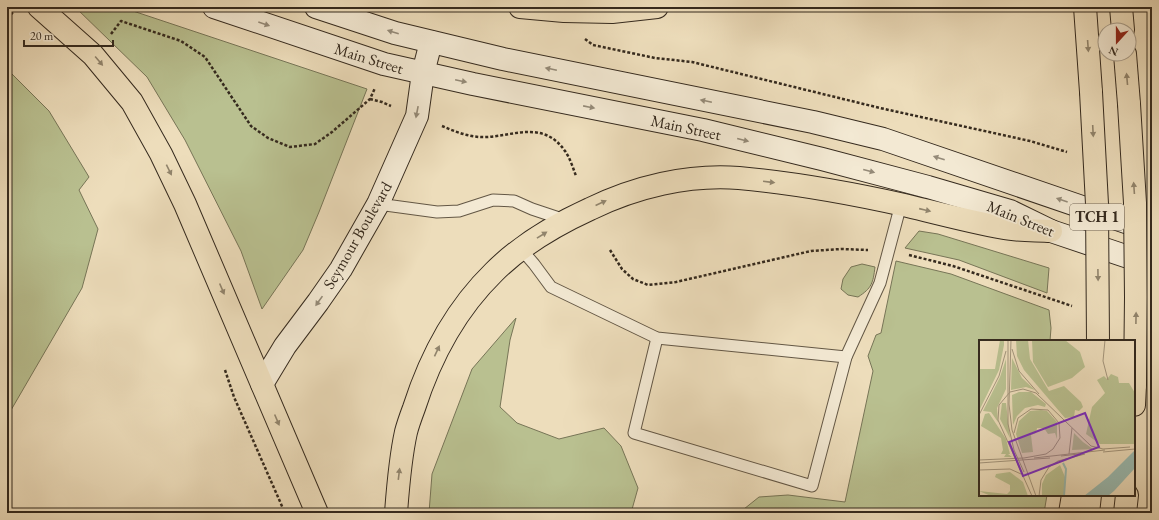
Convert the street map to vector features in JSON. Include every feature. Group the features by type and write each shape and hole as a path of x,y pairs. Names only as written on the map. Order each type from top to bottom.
{"highway":[{"path":"39,7 93,54 132,102 161,154 185,204 317,513"},
{"path":"520,7 564,11 612,12 657,7"},
{"name":"TCH 1","path":"1085,7 1097,204 1098,340"},
{"path":"1121,7 1122,22"},
{"name":"TCH 1","path":"1126,62 1135,211 1135,395"},
{"path":"396,513 398,476 406,430 422,384 441,342 465,306 493,273 528,243 566,220 612,198 657,185 700,178 738,178 831,190 901,204 1006,229 1051,231"},
{"path":"1070,513 1073,496"},
{"path":"1088,513 1090,496"},
{"path":"1125,513 1127,496"}],"main road":[{"name":"Main Street","path":"214,7 372,60 423,73 703,130 928,187 1010,211 1051,231 1152,265"},
{"name":"Main Street","path":"316,7 395,33 503,60 813,122 884,139 1152,231"},
{"name":"Seymour Boulevard","path":"262,384 285,346 341,269 378,204 417,116 423,73 431,42"}],"lane":[{"path":"378,204 438,212 459,211 493,200 514,201 532,209 566,220"},
{"path":"657,338 634,433 812,486 846,357 880,283 901,204"},
{"path":"521,249 551,288 657,338 846,357"}],"path":[{"path":"108,38 121,21 181,41 205,57 251,126 268,138 290,146 315,144 332,132 370,99 388,105"},
{"path":"460,134 485,137 528,131 550,136 565,151 576,176"},
{"path":"610,250 627,274 633,279 648,285 676,282 811,251 841,249 889,250 953,266 1078,308"},
{"path":"224,369 234,397 285,513"}],"green space":[{"path":"75,7 121,7 367,89 303,250 262,309 241,251 185,140 147,77"},
{"path":"7,69 49,111 89,177 79,190 98,229 82,288 7,417"},
{"path":"919,231 938,234 1049,268 1047,293 959,260 905,248"},
{"path":"896,261 951,274 1049,310 1051,328 1050,340 979,340 979,496 1047,496 1044,513 739,513 759,497 788,495 845,502 873,371 868,356 876,335 881,333"},
{"path":"862,264 875,267 871,285 858,297 848,295 841,289 843,279 851,267"},
{"path":"516,318 510,340 500,407 517,423 559,439 604,428 621,446 638,488 631,513 429,513 432,474 472,369"}]}
